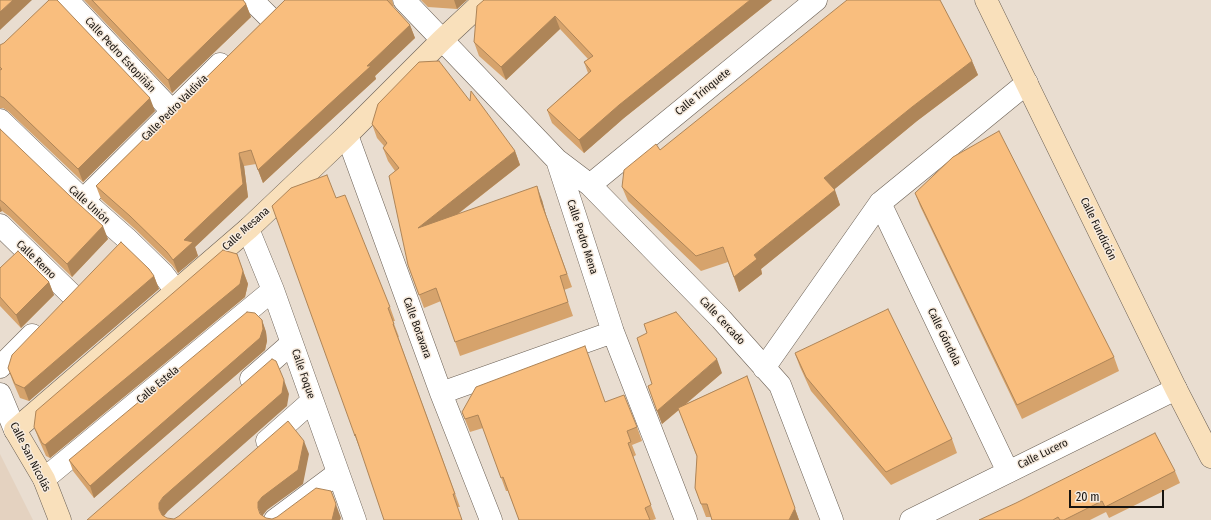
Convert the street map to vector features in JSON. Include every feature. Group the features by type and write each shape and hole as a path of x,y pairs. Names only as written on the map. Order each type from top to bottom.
{"street":[{"name":"Calle Pedro Estopiñán","path":"67,0 172,111"},
{"path":"252,0 263,23 285,0"},
{"name":"Calle Pedro Mena","path":"404,0 557,160 613,332 686,520"},
{"name":"Calle Mesana","path":"15,430 248,229 485,0"},
{"name":"Calle Trinquete","path":"590,185 816,0"},
{"name":"Calle Fundición","path":"986,0 1176,389 1211,457"},
{"name":"Calle Pedro Valdivia","path":"83,200 235,50"},
{"path":"764,368 880,203 1027,83"},
{"name":"Calle Unión","path":"0,120 83,200 121,244 163,274 176,291"},
{"name":"Calle Botavara","path":"347,135 441,393 491,520"},
{"name":"Calle Cercado","path":"557,160 590,185 721,319 780,385 832,520"},
{"name":"Calle Góndola","path":"880,203 1008,472"},
{"name":"Calle Remo","path":"0,225 78,289 0,367"},
{"name":"Calle Foque","path":"248,229 273,290 355,520"},
{"name":"Calle Estela","path":"44,479 273,290"},
{"path":"441,393 613,332"},
{"path":"238,390 292,343"},
{"name":"Calle Lucero","path":"910,520 1176,389"},
{"name":"Calle San Nicolás","path":"0,394 15,430 44,479 60,520"},
{"path":"253,453 312,401"},
{"path":"275,520 338,473"}],"shaded area":[{"path":"0,454 33,520 0,520"}],"building":[{"path":"0,0 13,0 0,12"},
{"path":"49,0 57,0 150,98 78,169 4,98 0,96 0,70 2,69 0,67 0,45 4,43"},
{"path":"92,0 243,0 246,4 168,80"},
{"path":"285,0 387,0 410,25 367,66 371,66 258,170 251,150 239,153 243,184 184,240 193,242 173,260 167,252 130,216 96,186"},
{"path":"484,0 750,0 619,105 579,140 547,110 591,71 584,62 593,56 555,16 501,67 474,42 477,6"},
{"path":"847,0 940,0 972,61 824,178 835,190 754,255 757,259 734,277 723,247 696,256 622,187 624,170 656,144 660,150"},
{"path":"439,61 470,101 471,91 515,151 418,228 537,186 541,202 567,274 560,276 568,302 455,342 436,288 419,295 408,265 389,176 399,168 383,148 387,143 372,124 378,104 419,62"},
{"path":"0,129 103,226 67,264 0,200"},
{"path":"999,131 1114,357 1017,405 915,193 953,157"},
{"path":"327,175 336,198 345,195 390,307 388,308 393,324 455,494 453,494 462,520 384,520 355,434 355,436 272,206 291,188"},
{"path":"121,242 149,269 154,276 24,388 15,384 8,368 12,355"},
{"path":"223,250 237,254 243,271 240,284 45,445 42,443 34,427 36,411"},
{"path":"18,251 49,282 16,315 0,297 0,268"},
{"path":"888,309 952,439 886,472 806,377 795,353"},
{"path":"247,312 255,313 262,320 263,329 260,338 90,486 69,460"},
{"path":"676,312 717,359 657,411 648,386 652,384 637,338 647,333 644,324"},
{"path":"585,346 605,402 624,395 637,427 627,431 631,442 628,443 651,505 645,508 650,520 519,520 503,477 501,478 478,415 465,419 462,412 476,387"},
{"path":"272,359 276,361 284,380 282,393 163,497 159,503 159,509 162,515 167,518 174,519 179,516 288,421 304,441 298,470 262,497 258,502 260,514 266,518 272,519 277,517 316,488 331,491 336,504 332,520 87,520"},
{"path":"747,376 795,508 789,520 712,520 707,504 701,504 695,488 697,456 678,408"},
{"path":"1155,433 1175,471 1105,507 1102,501 1064,520 1060,520 1058,517 1053,520 979,520 1016,503"}]}
